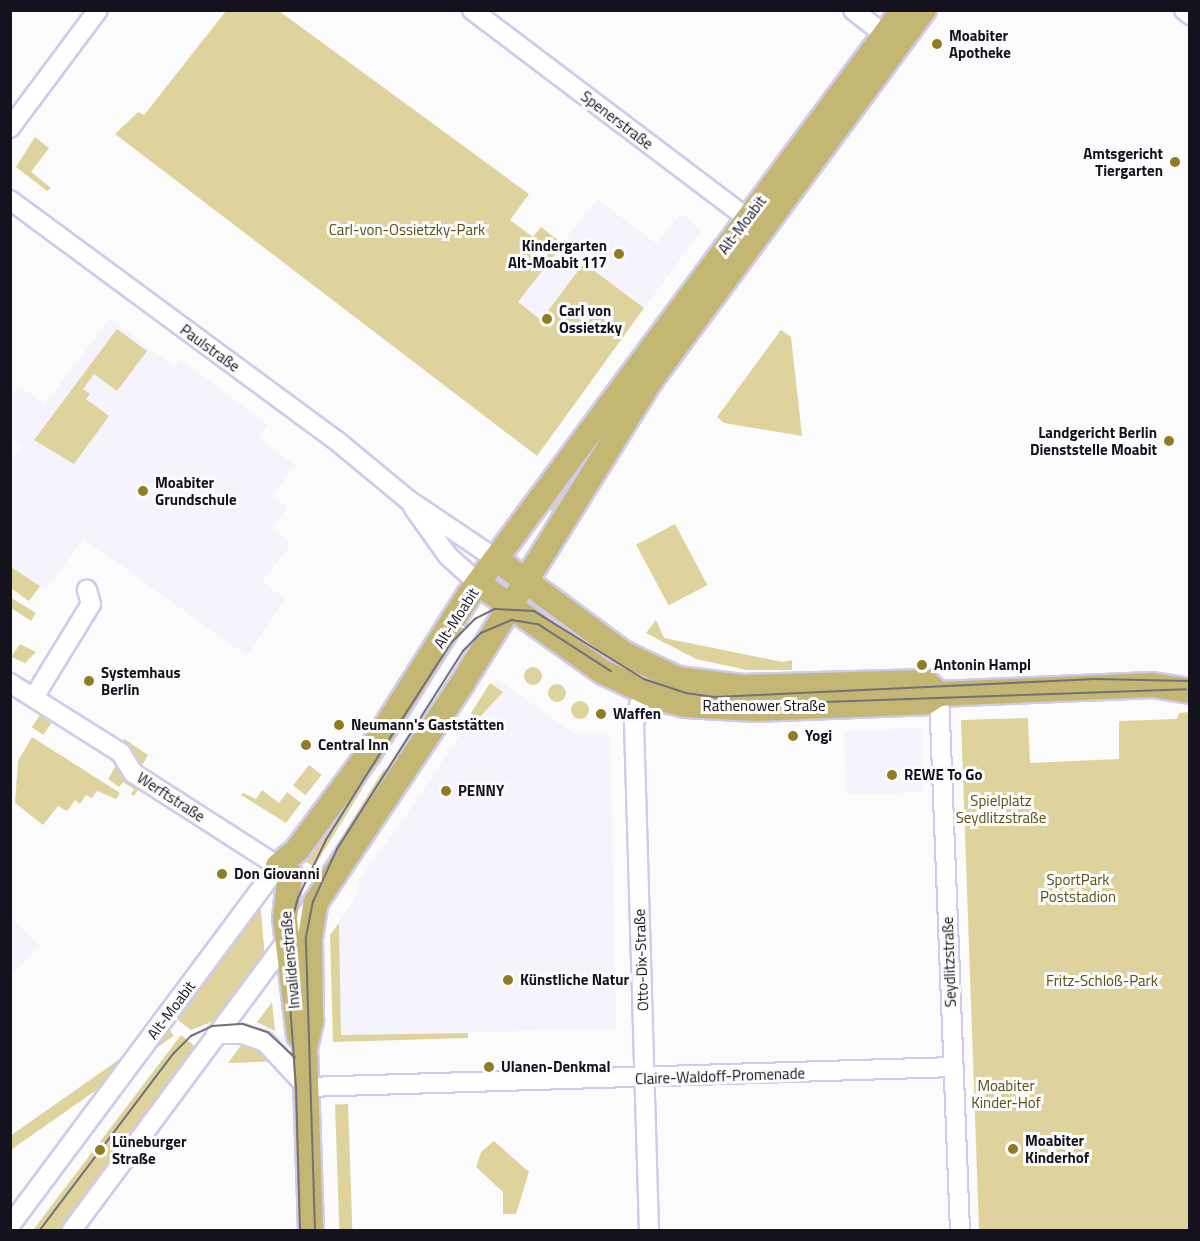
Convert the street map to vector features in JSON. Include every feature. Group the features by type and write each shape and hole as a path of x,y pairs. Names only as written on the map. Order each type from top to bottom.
{"main road":[{"name":"Alt-Moabit","path":"316,902 415,758 507,606 651,380 755,224 903,10"},
{"name":"Alt-Moabit","path":"284,870 372,748 478,583 755,224 924,10"},
{"name":"Paulstraße","path":"496,559 525,580"},
{"name":"Rathenower Straße","path":"525,580 623,653 687,682 752,687 926,682 939,694"},
{"name":"Rathenower Straße","path":"478,583 507,606 603,672 643,692 685,705 755,709 926,702 939,694 1152,685 1190,691"},
{"name":"Rathenower Straße","path":"1152,685 1190,675"},
{"name":"Invalidenstraße","path":"284,870 287,938 297,1032 305,1045"},
{"name":"Invalidenstraße","path":"311,1230 305,1045 311,1021 310,938 316,902"}],"street":[{"path":"10,128 98,10"},
{"name":"Spenerstraße","path":"472,10 755,224"},
{"path":"853,10 885,35"},
{"path":"1184,10 1190,15"},
{"name":"Paulstraße","path":"10,200 337,441 407,499 496,559"},
{"name":"Paulstraße","path":"407,499 448,556 478,583"},
{"path":"34,697 92,604 87,590"},
{"name":"Werftstraße","path":"10,683 121,753 133,773 284,870"},
{"name":"Otto-Dix-Straße","path":"643,692 634,723 649,1230"},
{"name":"Seydlitzstraße","path":"939,694 960,1230"},
{"name":"Alt-Moabit","path":"10,1226 284,870"},
{"name":"Alt-Moabit","path":"72,1230 316,902"},
{"path":"216,1034 242,1034 265,1042 306,1087"},
{"name":"Claire-Waldoff-Promenade","path":"306,1087 954,1067"}],"shaded area":[{"name":"Kindergarten Alt-Moabit 117","path":"597,199 657,244 679,216 685,215 701,231 644,308 584,263 541,320 517,302"},
{"name":"Moabiter Grundschule","path":"110,319 174,367 180,359 268,425 259,438 295,465 272,496 287,507 272,528 291,544 262,582 285,599 247,656 83,538 46,590 11,567 11,461 22,446 11,437 10,397 19,386 45,404"},
{"path":"479,629 482,631 393,775 384,769 460,650"},
{"path":"497,679 576,735 610,735 616,1029 341,1035 339,923 358,892 358,881 413,806"},
{"path":"921,728 923,792 846,795 844,731"},
{"path":"11,918 40,946 11,976 10,974"},
{"path":"257,1022 287,1039 288,1053 273,1037 253,1028"}],"green space":[{"name":"Carl-von-Ossietzky-Park","path":"226,11 279,11 529,194 510,220 533,237 541,227 563,244 518,302 541,320 584,263 644,308 537,456 115,134 138,112 144,115"},
{"path":"35,137 49,148 31,172 51,188 47,191 16,167"},
{"path":"117,329 147,351 117,391 94,374 83,389 90,394 86,399 109,416 74,464 34,440"},
{"path":"781,330 791,337 802,436 724,423 717,417"},
{"path":"648,364 556,515 549,509"},
{"path":"675,524 707,585 669,606 636,545"},
{"path":"11,567 40,586 29,601 11,588"},
{"path":"10,597 36,613 31,621 11,608"},
{"path":"544,612 554,617 556,614 705,690 710,702 625,676 541,617"},
{"path":"656,620 664,638 783,662 792,660 792,670 747,670 696,659 646,633"},
{"path":"20,644 36,652 25,663 11,657"},
{"path":"529,667 537,667 542,672 540,683 529,685 524,680 524,672"},
{"path":"490,683 503,692 478,719 471,713"},
{"path":"553,684 561,684 566,689 564,700 553,702 548,697 548,689"},
{"path":"576,701 584,701 589,706 587,717 576,719 571,714 571,706"},
{"path":"44,709 56,717 43,735 32,727"},
{"name":"SportPark Poststadion","path":"1189,712 1189,1230 979,1230 961,720 1028,718 1030,763 1119,759 1119,721 1177,719 1179,713"},
{"path":"32,737 120,793 116,799 97,791 92,798 86,795 80,804 75,800 67,811 58,806 43,825 15,803 18,761"},
{"path":"123,738 148,755 140,769 133,765"},
{"path":"371,761 377,765 314,867 305,861"},
{"path":"117,764 124,777 139,788 134,796 131,794 134,789 123,782 119,787 108,779"},
{"path":"309,765 322,775 306,795 293,785"},
{"path":"384,769 393,775 326,873 321,870"},
{"path":"262,790 279,803 287,792 301,803 286,823 241,795 243,793 256,799"},
{"path":"260,902 265,957 219,1019 191,1030 174,1017"},
{"path":"339,923 341,1035 468,1033 468,1038 333,1042 330,935"},
{"path":"272,1002 275,1031 257,1022"},
{"path":"167,1026 174,1036 10,1151 10,1136"},
{"path":"181,1035 197,1048 62,1230 33,1230"},
{"path":"245,1040 279,1061 228,1063"},
{"path":"335,1104 348,1104 352,1230 339,1230"},
{"path":"494,1141 529,1172 516,1214 503,1214 503,1192 476,1167 481,1152"}],"tram line":[{"path":"300,1230 296,1088 287,961 287,938 298,898 326,840 381,752 451,643 475,619 495,609 534,611 644,679 686,693 716,697 1095,679 1190,681"},
{"path":"315,1230 306,937 313,902 337,849 463,651 481,633 512,620 538,624 611,671"},
{"path":"739,705 1186,689"},
{"path":"40,1230 174,1053 191,1036 212,1026 243,1024 268,1032 295,1057"}],"place":[{"name":"Moabiter Apotheke","path":"937,44"},
{"name":"Amtsgericht Tiergarten","path":"1175,162"},
{"name":"Kindergarten Alt-Moabit 117","path":"619,254"},
{"name":"Carl von Ossietzky","path":"547,319"},
{"name":"Landgericht Berlin Dienststelle Moabit","path":"1169,441"},
{"name":"Moabiter Grundschule","path":"143,491"},
{"name":"Antonin Hampl","path":"922,665"},
{"name":"Systemhaus Berlin","path":"89,681"},
{"name":"Waffen","path":"601,714"},
{"name":"Neumann's Gaststätten","path":"339,725"},
{"name":"Yogi","path":"793,736"},
{"name":"Central Inn","path":"306,745"},
{"name":"REWE To Go","path":"892,775"},
{"name":"PENNY","path":"446,791"},
{"name":"Don Giovanni","path":"222,874"},
{"name":"Künstliche Natur","path":"508,980"},
{"name":"Ulanen-Denkmal","path":"489,1067"},
{"name":"Moabiter Kinderhof","path":"1013,1149"},
{"name":"Lüneburger Straße","path":"100,1150"}],"park label":[{"name":"Spielplatz Seydlitzstraße","path":"1001,808"},
{"name":"Fritz-Schloß-Park","path":"1102,981"},
{"name":"Moabiter Kinder-Hof","path":"1006,1094"}]}
